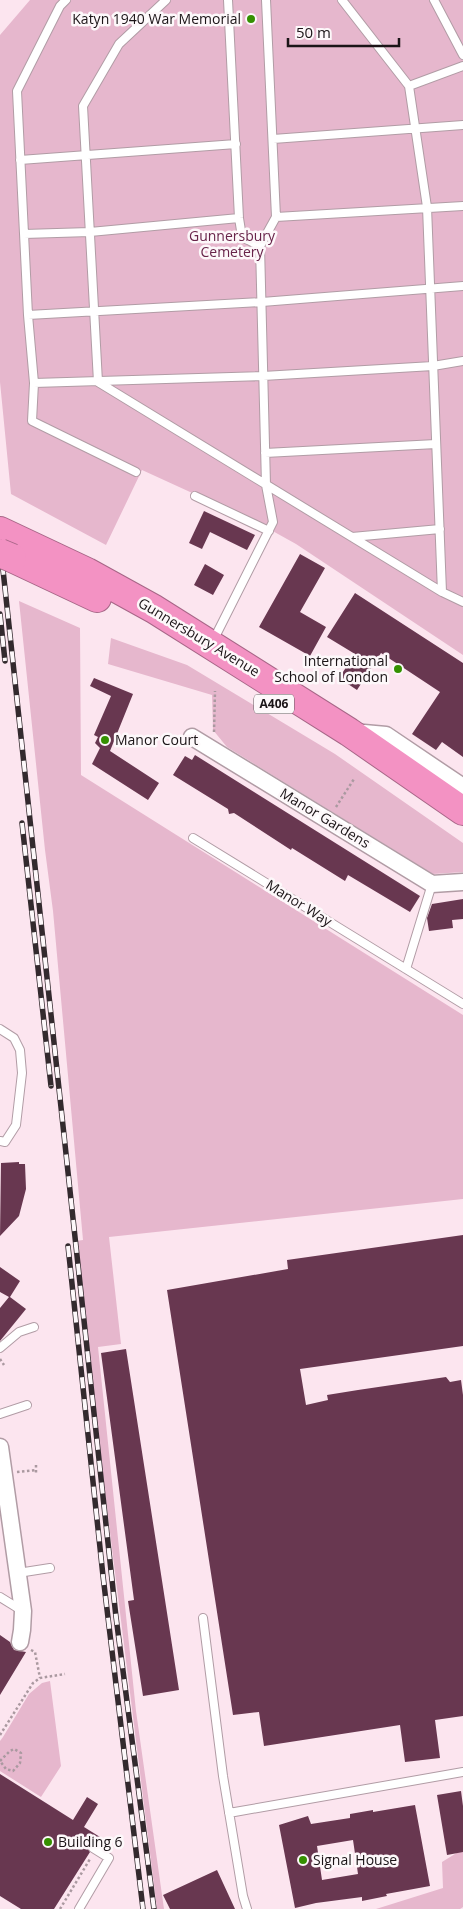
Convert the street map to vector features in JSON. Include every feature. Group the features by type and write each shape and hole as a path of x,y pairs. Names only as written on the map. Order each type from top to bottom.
{"highway":[{"name":"Gunnersbury Avenue","path":"5,544 87,572 154,609 349,732 463,811"},
{"name":"Gunnersbury Avenue","path":"5,544 204,658 463,828"}],"street":[{"path":"349,732 386,734 463,787"},
{"name":"Manor Gardens","path":"192,737 432,884"},
{"path":"432,884 463,882"},
{"path":"0,1447 4,1507 18,1573 23,1611 22,1630 18,1644"}],"lane":[{"path":"66,0 60,6 17,91 28,315 34,383 32,421 136,472"},
{"path":"98,382 83,106 119,44 166,0"},
{"path":"228,0 239,218 242,237 260,246"},
{"path":"210,646 273,522 266,485 260,246 276,217 266,0"},
{"path":"342,0 409,86 427,207 442,592"},
{"path":"434,0 463,56"},
{"path":"409,86 463,66"},
{"path":"273,139 463,125"},
{"path":"20,160 236,144"},
{"path":"276,217 463,206"},
{"path":"24,234 90,232 239,218"},
{"path":"28,315 262,302 463,286"},
{"path":"34,383 264,376 433,366 463,361"},
{"path":"98,382 442,592 463,602"},
{"path":"265,453 436,444"},
{"path":"195,496 269,531"},
{"path":"352,537 440,529"},
{"name":"Manor Way","path":"193,838 463,1004"},
{"path":"406,969 432,884"},
{"path":"0,1029 14,1038 20,1050 22,1073 16,1125 5,1142 0,1141"},
{"path":"0,1348 19,1332 34,1327"},
{"path":"0,1414 27,1405"},
{"path":"18,1573 50,1568"},
{"path":"0,1597 23,1611"},
{"path":"203,1618 229,1813 243,1896 247,1909"},
{"path":"229,1813 463,1772"},
{"path":"79,1909 110,1858 94,1849"}],"path":[{"path":"214,750 215,691"},
{"path":"328,819 354,779"},
{"path":"0,1359 4,1365"},
{"path":"13,1473 36,1472 36,1465"},
{"path":"18,1644 35,1652 40,1678"},
{"path":"0,1735 27,1690 40,1678 65,1674"},
{"path":"14,1749 21,1753 20,1763 13,1771 6,1769 0,1761 14,1749"},
{"path":"60,1909 94,1849"}],"green space":[{"name":"Gunnersbury Cemetery","path":"30,0 463,0 463,655 296,544 260,524 142,470 106,545 11,494 0,382 0,35"},
{"path":"19,601 80,628 81,775 463,1015 463,1199 109,1237 121,1344 98,1347 136,1711 164,1909 157,1909 76,1241 83,1240 53,911"},
{"path":"111,638 187,665 335,754 463,843 463,872 433,874 227,747 213,730 212,695 108,664"},
{"path":"50,1681 61,1766 41,1797 0,1771 0,1741 29,1694 42,1683"},
{"path":"463,1849 463,1907 460,1909 376,1909 443,1888 442,1862"}],"building":[{"path":"204,511 255,535 247,550 210,532 202,549 189,543"},
{"path":"300,554 325,568 300,612 326,627 310,656 259,627"},
{"path":"205,564 224,575 213,595 194,585"},
{"path":"355,593 463,663 463,757 442,742 436,750 412,734 440,692 381,653 357,690 339,678 355,654 327,637"},
{"name":"Manor Court","path":"94,678 133,694 110,751 159,783 148,800 92,764 100,748 95,743 98,737 94,735 111,696 90,686"},
{"path":"195,755 420,896 410,912 348,875 345,881 292,848 291,850 234,813 229,814 228,809 173,775 185,756 192,760"},
{"path":"463,899 463,919 452,920 453,928 429,931 427,918 432,904"},
{"path":"19,1162 19,1164 25,1164 26,1189 19,1216 0,1236 1,1163"},
{"path":"463,1235 463,1346 300,1369 306,1405 328,1400 327,1395 358,1390 446,1377 450,1382 461,1380 463,1395 463,1716 435,1720 440,1758 405,1762 400,1725 264,1746 259,1712 233,1715 167,1290 288,1269 287,1260"},
{"path":"0,1267 20,1281 10,1297 26,1309 0,1341 0,1308 9,1297 0,1292"},
{"path":"126,1349 179,1690 143,1696 128,1601 134,1600 101,1353"},
{"path":"0,1635 10,1642 14,1650 26,1652 0,1695"},
{"name":"Building 6","path":"0,1774 73,1820 87,1797 98,1804 84,1827 100,1837 96,1843 89,1845 87,1848 90,1852 54,1909 21,1909 0,1896"},
{"path":"461,1791 463,1806 463,1852 447,1855 437,1795"},
{"path":"415,1805 430,1886 386,1894 387,1896 362,1901 362,1897 316,1903 295,1908 279,1825 308,1816 311,1824 350,1818 350,1814 373,1810 373,1812","holes":["353,1840 358,1874 322,1880 317,1846"]},
{"path":"217,1870 235,1909 170,1909 163,1895"}],"railway":[{"path":"0,542 116,1617 154,1909"},
{"path":"0,614 5,661"},
{"path":"22,823 51,1086"},
{"path":"68,1246 103,1576 143,1909"}],"place":[{"name":"Katyn 1940 War Memorial","path":"251,19"},
{"name":"International School of London","path":"398,669"},
{"name":"Manor Court","path":"105,740"},
{"name":"Building 6","path":"48,1842"},
{"name":"Signal House","path":"303,1860"}]}
